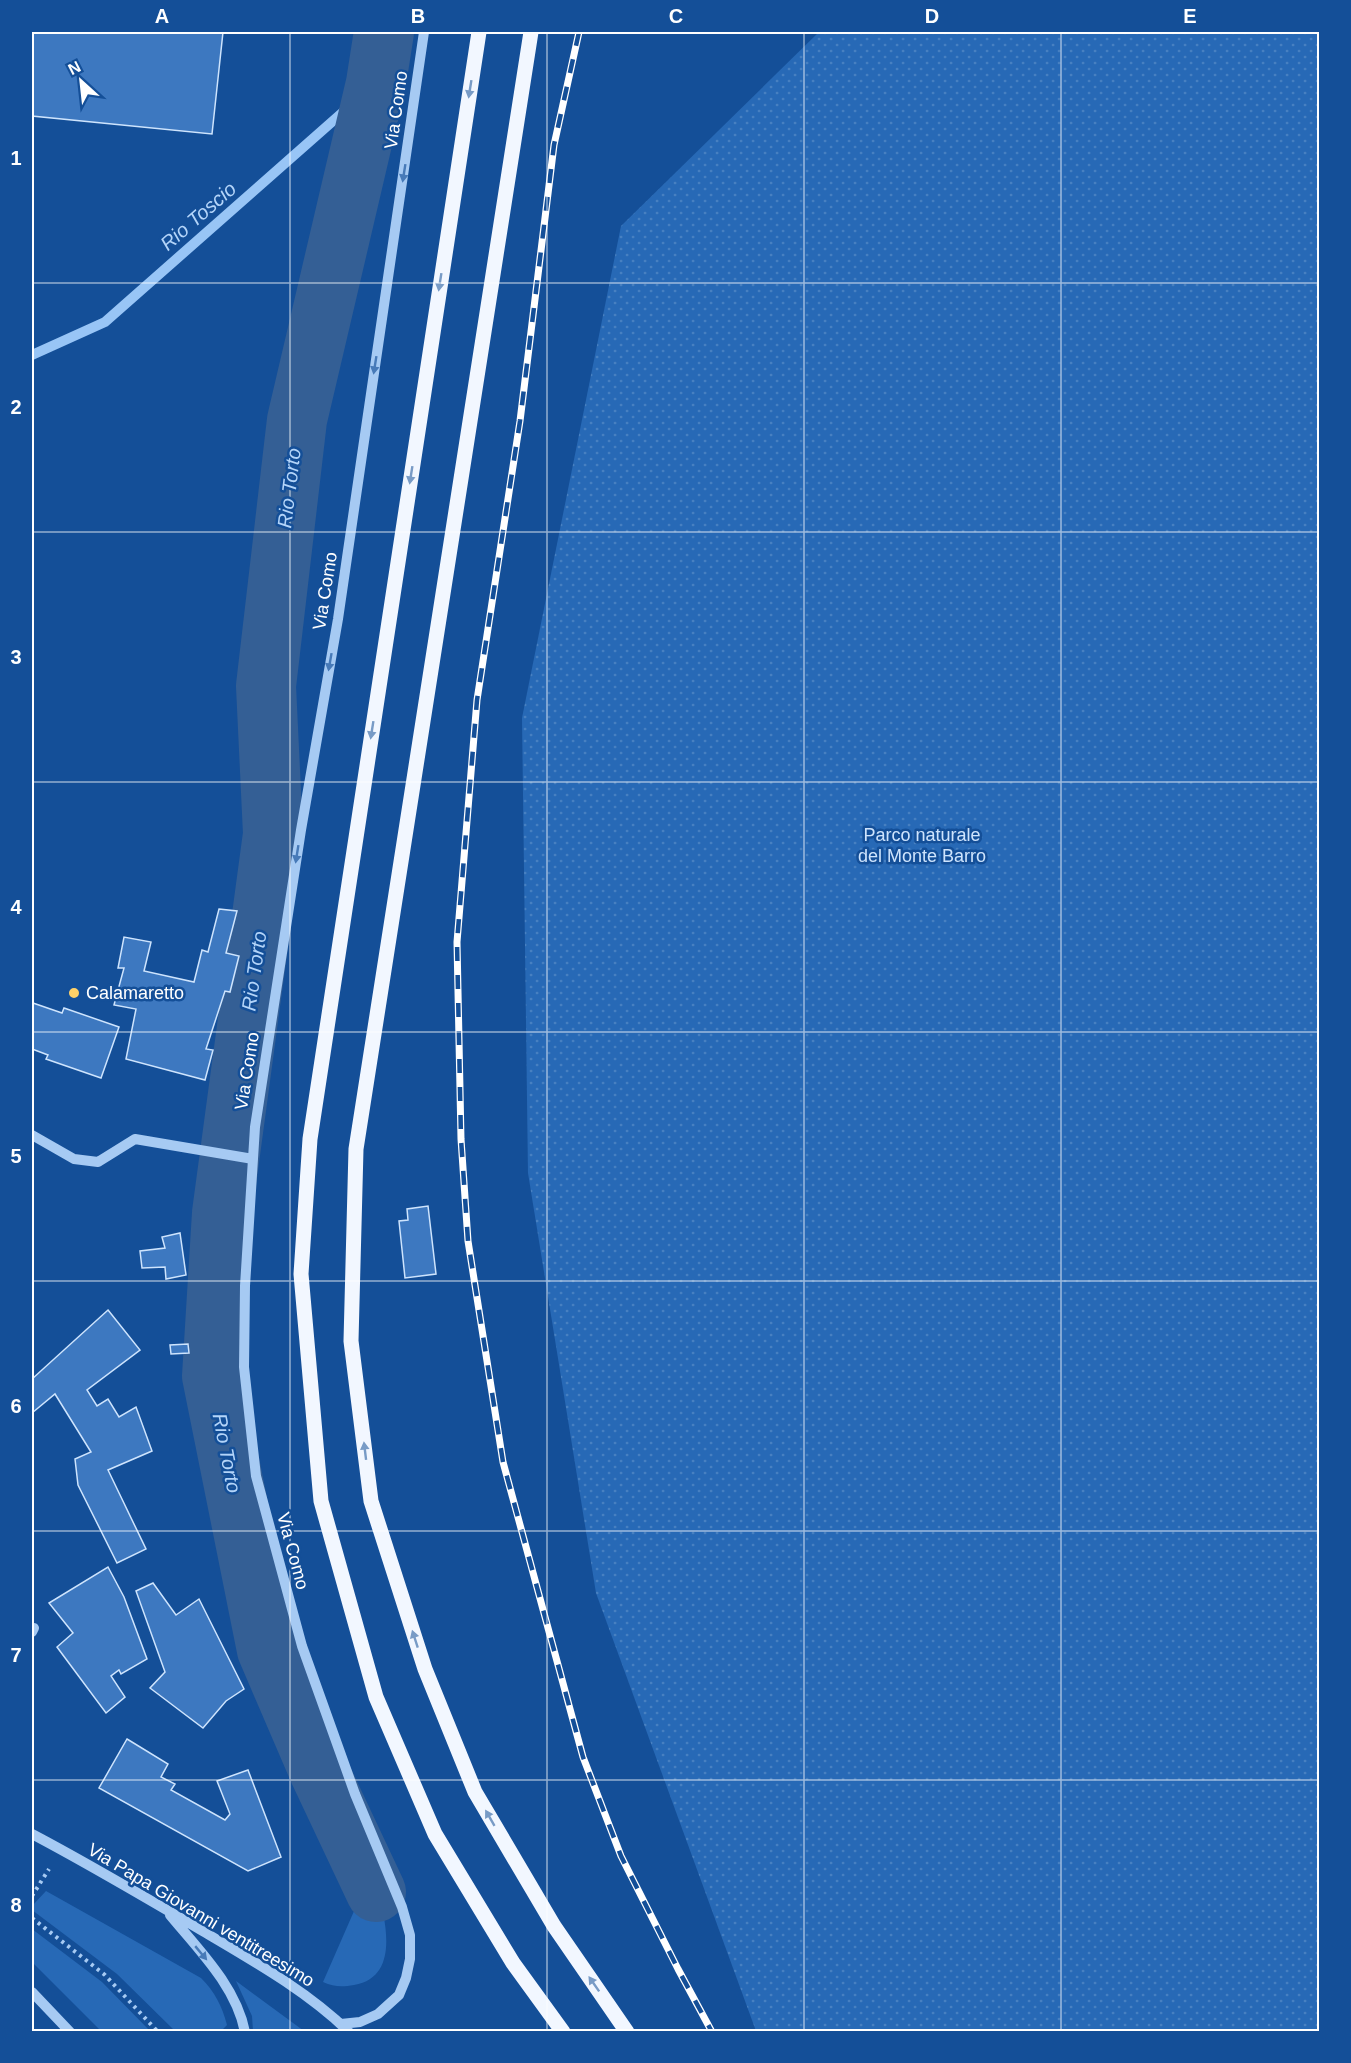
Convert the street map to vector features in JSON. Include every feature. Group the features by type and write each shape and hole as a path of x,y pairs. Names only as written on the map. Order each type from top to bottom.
{"main road":[{"path":"479,32 310,1139 301,1274 321,1501 376,1697 435,1834 513,1964 562,2031"},
{"path":"531,32 356,1149 351,1341 371,1501 425,1670 475,1792 554,1926 627,2031"}],"street":[{"name":"Via Como","path":"345,2028 378,2014 399,1995 410,1959 410,1935 402,1907 355,1794 302,1646 256,1476 244,1367 248,1158 338,619 424,32"},
{"path":"32,1135 74,1160 98,1162 135,1139 248,1158"},
{"name":"Via Papa Giovanni ventitreesimo","path":"32,1834 246,1957 310,2000 345,2028"},
{"path":"164,1908 212,1966 233,2000 245,2031"},
{"path":"32,1992 70,2031"}],"path":[{"path":"32,1896 61,1849"},
{"path":"32,1918 105,1975 158,2031"}],"green space":[{"name":"Parco naturale del Monte Barro","path":"819,32 1319,32 1319,2031 756,2031 596,1593 528,1173 522,718 621,226"},
{"path":"46,1891 201,1978 217,2000 227,2025 221,2031 175,2031 117,1974 32,1910 32,1906"},
{"path":"379,1894 386,1948 384,1961 378,1972 368,1980 354,1985 338,1986 323,1982 358,1902"},
{"path":"32,1929 102,1982 150,2031 101,2031 32,1962"},
{"path":"236,1981 304,2031 253,2031 252,2016"}],"building":[{"path":"32,32 223,32 212,134 32,116"},
{"path":"219,909 237,911 226,953 239,956 230,992 225,991 206,1049 213,1050 205,1080 126,1059 136,1009 114,1005 124,968 118,968 124,937 151,942 144,971 194,982 202,950 208,952"},
{"path":"33,1003 62,1013 64,1008 119,1027 101,1078 46,1059 48,1055 32,1049"},
{"path":"428,1206 436,1274 405,1278 399,1221 408,1220 407,1209"},
{"path":"180,1233 186,1275 166,1279 165,1267 142,1268 140,1251 165,1248 162,1237"},
{"path":"108,1310 140,1350 87,1390 97,1406 108,1399 119,1417 136,1407 152,1451 108,1470 146,1549 117,1563 78,1485 75,1459 91,1452 55,1394 32,1413 32,1379"},
{"path":"188,1344 189,1353 171,1354 170,1345"},
{"path":"108,1567 124,1597 147,1659 121,1674 119,1670 111,1676 125,1697 106,1713 57,1647 73,1633 49,1603"},
{"path":"153,1583 176,1615 199,1599 244,1689 226,1701 203,1728 150,1688 165,1672 136,1591"},
{"path":"127,1739 168,1764 161,1777 175,1784 171,1790 225,1820 230,1814 217,1781 248,1770 281,1857 248,1871 99,1788"}],"waterway":[{"name":"Rio Torto","path":"376,1892 319,1771 267,1650 212,1376 222,1213 273,834 266,686 297,420 376,83 384,32"},
{"name":"Rio Toscio","path":"32,355 105,322 376,83"}],"railway":[{"path":"579,32 554,145 520,421 477,700 457,942 461,1139 468,1241 503,1462 583,1757 621,1856 712,2032"}],"place":[{"name":"Calamaretto","path":"74,993"}]}
